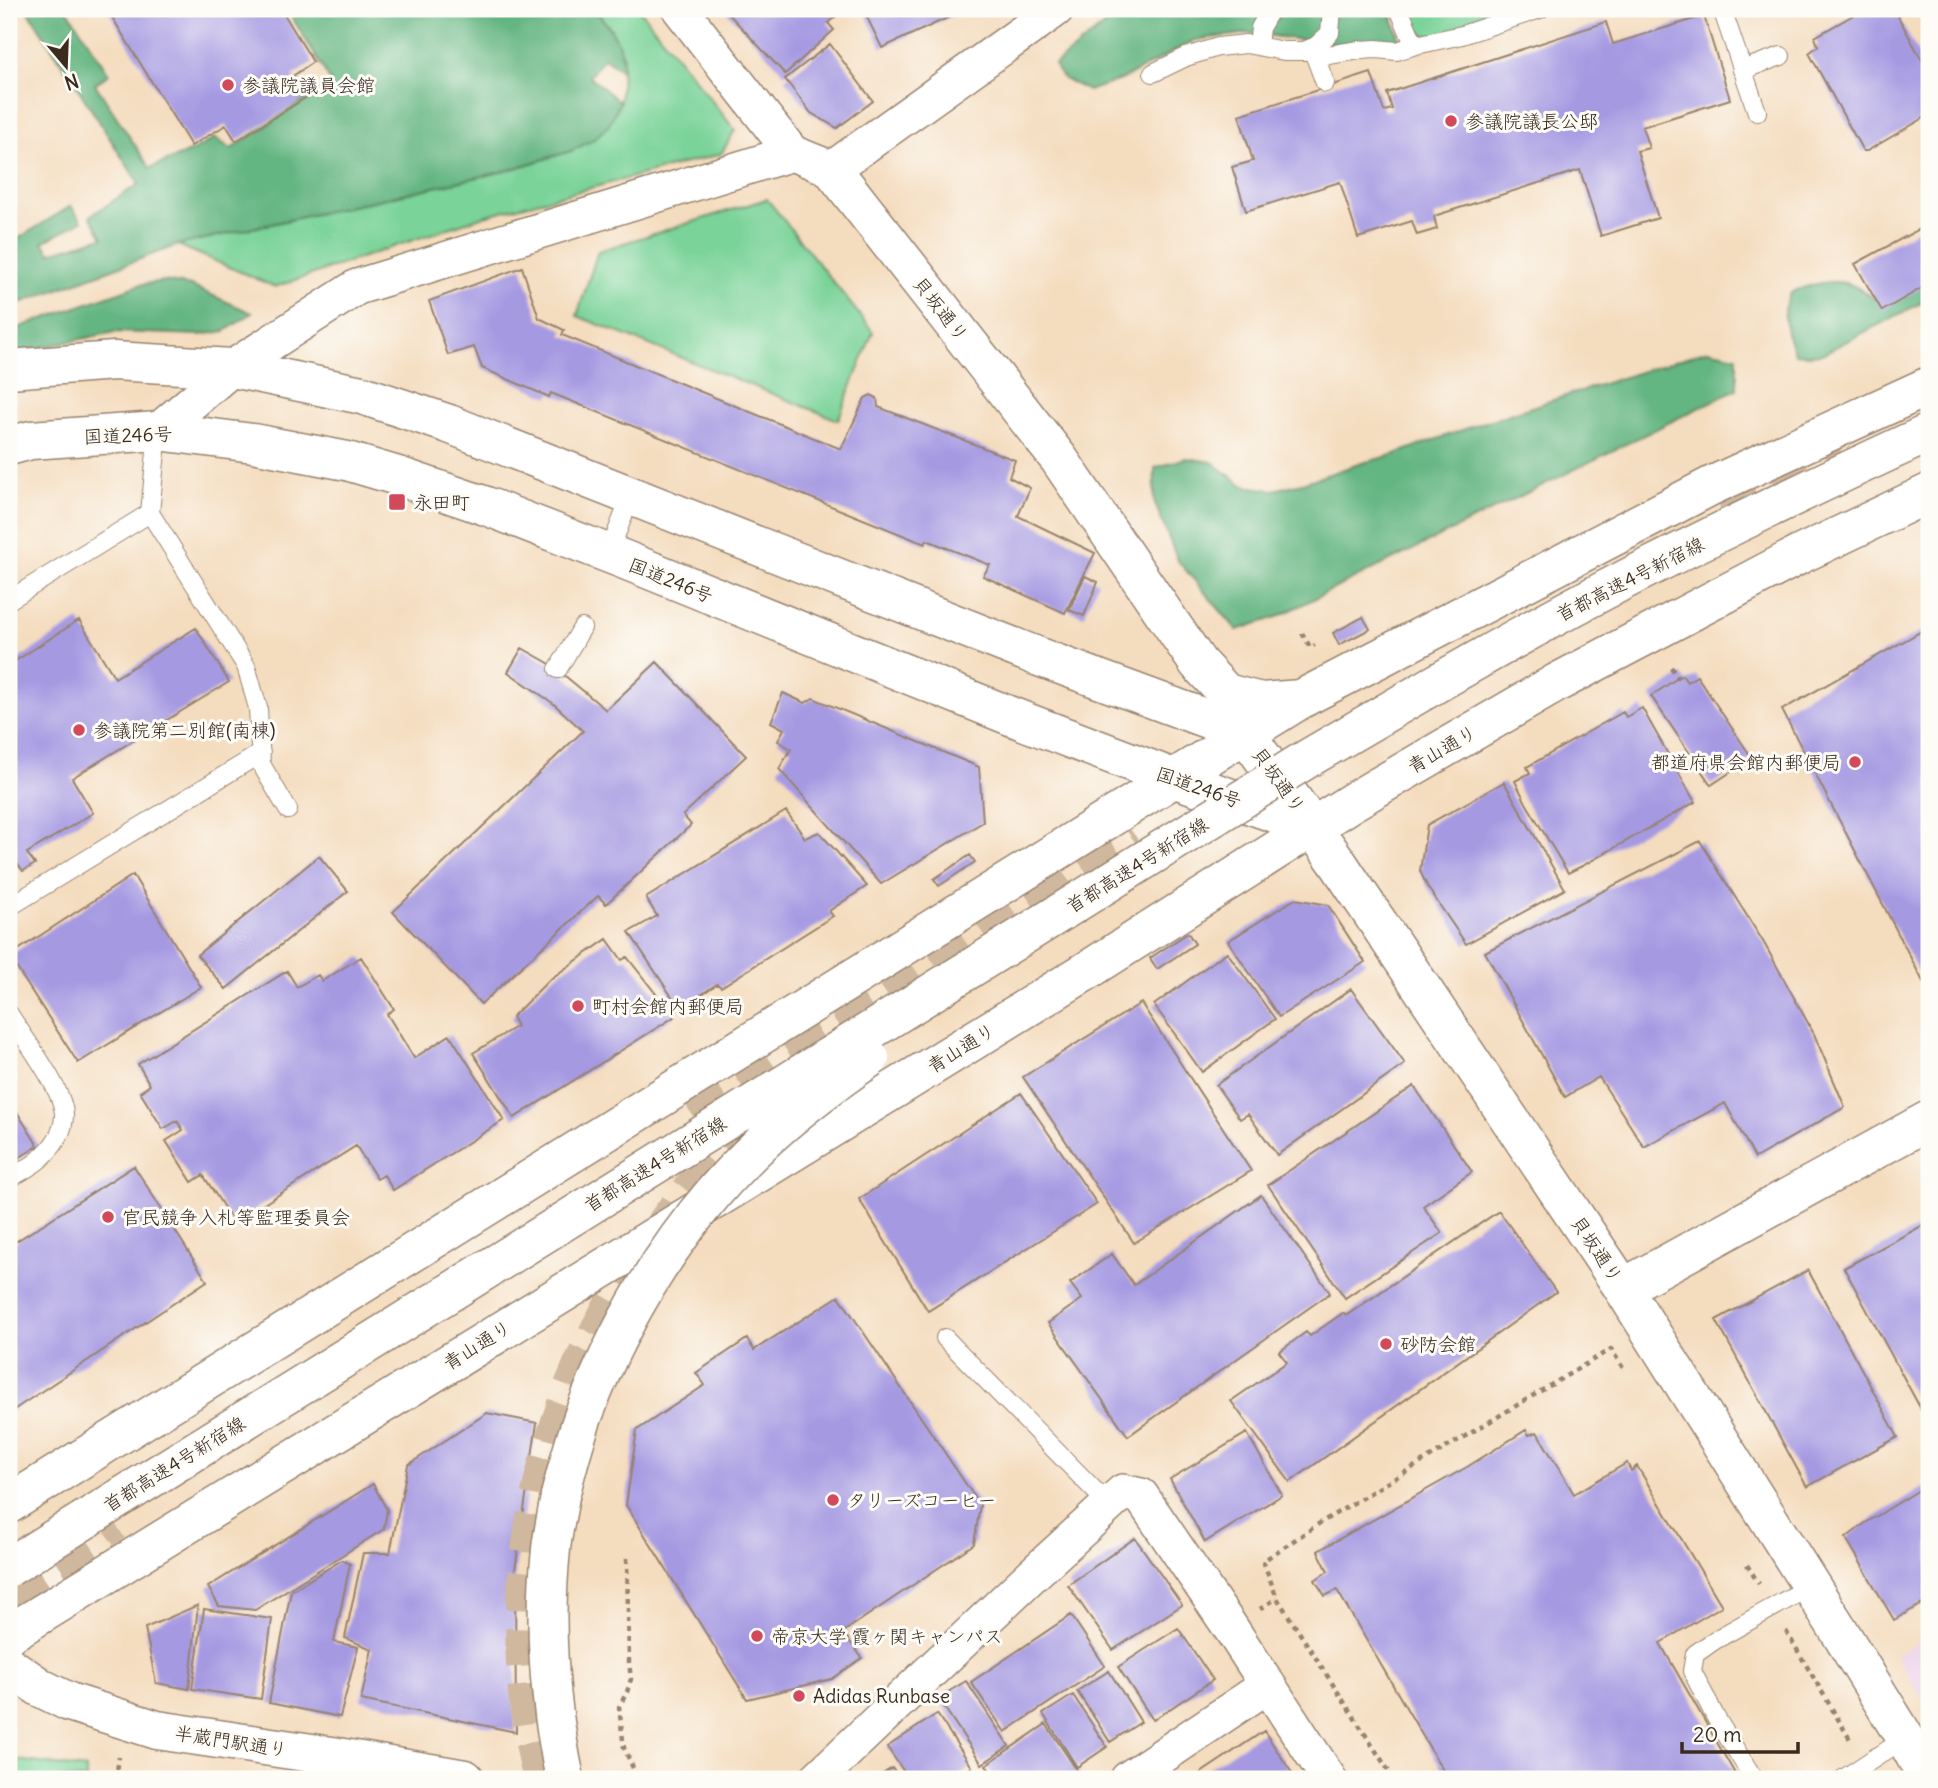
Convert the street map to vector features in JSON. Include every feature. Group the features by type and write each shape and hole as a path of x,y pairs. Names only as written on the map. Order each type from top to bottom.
{"main road":[{"name":"貝坂通り","path":"832,169 1059,459 1198,663 1226,692 1261,702 1301,699"},
{"path":"9,369 114,361 232,368 362,395 449,424 1039,657 1245,733"},
{"path":"9,1504 1301,699 1711,486 1929,386"},
{"name":"国道246号","path":"9,446 31,440 158,430 253,443 346,461 401,477 486,506 1013,717 1173,778 1312,826"},
{"name":"首都高速4号新宿線","path":"9,1566 1302,762 1451,674 1631,577 1826,480 1929,433"},
{"name":"青山通り","path":"9,1634 1093,967 1312,826 1558,682 1801,554 1929,493"},
{"name":"貝坂通り","path":"1245,733 1312,826 1623,1288 1811,1586 1905,1738 1927,1779"},
{"name":"首都高速4号新宿線","path":"565,1779 549,1684 547,1639 551,1546 560,1496 584,1416 601,1374 647,1286 679,1237 717,1189 804,1106 1302,762"},
{"path":"1623,1288 1929,1120"},
{"name":"半蔵門駅通り","path":"9,1666 41,1688 69,1702 157,1730 465,1779"}],"street":[{"path":"680,9 792,153 832,169 1056,9"},
{"path":"158,430 232,368 357,287 792,153"},
{"path":"817,1779 1123,1492 1140,1496 1329,1779"},
{"path":"1128,1779 1268,1685"}],"lane":[{"path":"1258,46 1261,28 1271,9"},
{"path":"1313,52 1330,33 1332,9"},
{"path":"1399,9 1416,45"},
{"path":"1153,73 1186,57 1218,47 1246,44 1284,51 1397,51 1462,35 1540,9"},
{"path":"1722,9 1757,112"},
{"path":"1313,52 1325,83"},
{"path":"1742,70 1781,56"},
{"path":"158,430 150,513 246,666 258,708 261,764 288,810"},
{"path":"608,555 631,496"},
{"path":"9,600 150,513"},
{"path":"558,669 582,628"},
{"path":"9,907 261,752"},
{"path":"9,1014 56,1088 64,1115 55,1144 40,1160 9,1179"},
{"path":"945,1338 1108,1504"},
{"path":"1754,1779 1716,1718 1692,1671 1695,1654 1811,1586"},
{"path":"1843,1779 1905,1738"}],"path":[{"path":"1302,633 1310,647 1323,642"},
{"path":"1670,666 1678,678"},
{"path":"1394,1779 1277,1598 1263,1561 1611,1349 1626,1372"},
{"path":"627,1558 631,1679 619,1707 624,1748 638,1779"},
{"path":"1747,1563 1866,1766"},
{"path":"116,1779 120,1756"}],"shaded area":[{"path":"1929,1636 1929,1709 1895,1655"}],"green space":[{"path":"27,9 67,9 109,74 95,84 150,168 190,152 215,138 231,149 331,82 287,9 594,9 619,44 622,71 604,58 589,76 620,102 609,125 593,140 571,151 505,171 178,245 9,307 9,244 71,206 82,221 43,242 50,253 103,237 90,216 139,184"},
{"path":"594,9 639,9 735,130 721,154 487,215 275,287 178,245 505,171 571,151 620,102 623,55 611,29"},
{"path":"1125,9 1389,9 1401,42 1367,41 1341,45 1250,33 1195,40 1123,79 1088,91 1064,79 1054,65"},
{"path":"1407,9 1521,9 1457,31 1432,36 1418,30"},
{"path":"767,199 873,332 838,420 577,316 598,251"},
{"path":"1929,270 1929,299 1822,354 1795,354 1787,333 1784,309 1790,293 1804,287 1838,282 1854,286 1873,298 1900,292"},
{"path":"164,281 191,286 252,313 225,331 200,335 115,332 9,354 9,331 139,285"},
{"path":"1708,350 1737,356 1737,389 1277,617 1237,630 1178,561 1154,501 1155,468 1186,458 1212,462 1244,486 1274,490 1393,455 1479,424"},
{"path":"9,1759 86,1769 86,1779 9,1779"}],"building":[{"name":"参議院議員会館","path":"107,9 281,9 313,62 293,76 310,95 236,141 226,125 191,146"},
{"path":"724,9 844,9 828,23 834,30 785,74"},
{"path":"863,9 967,9 882,48"},
{"path":"1864,9 1894,9 1929,73 1929,115 1867,151 1863,151 1809,53 1818,46 1815,37"},
{"name":"参議院議長公邸","path":"1704,16 1730,99 1642,127 1649,148 1637,151 1658,218 1601,236 1580,170 1434,216 1437,229 1417,235 1412,221 1358,238 1340,182 1246,211 1232,167 1253,161 1239,115 1371,73 1384,111 1392,109 1387,93 1606,22 1613,44"},
{"path":"830,44 873,101 837,128 811,113 785,79"},
{"path":"1921,228 1929,243 1929,284 1882,311 1855,264"},
{"path":"522,267 539,318 564,330 562,335 841,449 865,398 871,395 877,398 878,407 1015,460 1009,477 1030,488 1018,516 1095,553 1065,613 983,576 990,565 927,540 925,544 551,393 549,397 482,368 474,347 448,355 429,301"},
{"path":"1085,576 1098,582 1084,616 1069,610"},
{"path":"1363,617 1370,629 1339,645 1333,633"},
{"name":"参議院第二別館(南棟)","path":"79,620 115,678 196,628 229,682 72,778 93,813 27,853 35,864 23,871 14,860 9,864 9,665"},
{"path":"1929,627 1929,993 1782,710"},
{"path":"522,648 552,665 606,710 657,662 746,756 683,815 691,825 606,904 598,896 481,1004 393,912 583,731 554,704 508,672"},
{"path":"1682,675 1687,682 1697,676 1752,758 1711,785 1651,696"},
{"path":"783,693 805,703 813,698 979,767 983,822 881,884 779,769 791,749 778,741 784,729 771,722"},
{"path":"1642,708 1695,802 1568,873 1515,781 1530,773 1527,767 1623,712 1626,717"},
{"path":"1504,782 1565,889 1466,944 1428,888 1420,871 1427,825"},
{"path":"786,811 805,838 819,832 867,886 829,911 833,916 721,987 717,984 680,1009 629,932 657,916 646,898"},
{"path":"1700,841 1764,943 1814,1034 1845,1107 1755,1158 1725,1103 1644,1147 1599,1077 1565,1097 1485,952"},
{"path":"970,855 975,862 939,886 934,879"},
{"path":"319,856 348,891 226,989 197,955"},
{"path":"133,875 201,987 78,1063 9,956"},
{"path":"1295,899 1328,905 1365,962 1279,1017 1228,941"},
{"path":"1188,933 1195,944 1157,969 1150,958"},
{"path":"607,939 622,960 627,957 674,1017 514,1118 473,1053 517,1026 512,1017 549,980"},
{"path":"1227,952 1275,1019 1202,1072 1154,1005"},
{"path":"361,957 394,1009 387,1014 414,1058 450,1035 504,1120 393,1190 384,1175 377,1179 356,1146 234,1223 203,1175 192,1182 166,1141 183,1130 177,1121 163,1129 140,1092 150,1085 138,1064 287,971 297,987 318,975 322,981"},
{"path":"1351,989 1405,1064 1277,1155 1248,1114 1240,1119 1216,1085"},
{"path":"1141,1003 1251,1171 1134,1243 1023,1077"},
{"path":"1414,1086 1472,1172 1423,1206 1442,1233 1345,1298 1268,1185"},
{"path":"1021,1093 1097,1204 928,1311 859,1199"},
{"path":"9,1099 38,1146 9,1164"},
{"path":"134,1166 207,1281 9,1413 9,1246"},
{"path":"1261,1195 1330,1293 1128,1436 1048,1323 1082,1299 1070,1283 1112,1254 1134,1285"},
{"name":"砂防会館","path":"1499,1211 1556,1292 1290,1482 1231,1401 1287,1362 1279,1352 1306,1332 1310,1336 1343,1313 1347,1315"},
{"path":"1929,1222 1929,1424 1844,1268"},
{"path":"1808,1270 1898,1437 1807,1487 1716,1320"},
{"path":"839,1296 980,1505 974,1544 843,1632 862,1658 832,1679 747,1699 626,1505 637,1430 705,1385 696,1373 747,1339 754,1350"},
{"path":"487,1413 537,1423 515,1570 516,1732 361,1700 372,1649 345,1638 363,1553 390,1553 408,1465"},
{"path":"1526,1430 1529,1435 1537,1432 1574,1494 1627,1463 1631,1471 1637,1466 1722,1606 1660,1643 1738,1779 1448,1779 1337,1590 1325,1596 1315,1580 1328,1571 1318,1551 1467,1467"},
{"path":"1247,1433 1282,1495 1205,1542 1170,1479"},
{"path":"373,1484 387,1510 384,1529 255,1610 219,1606 208,1587"},
{"path":"1929,1484 1929,1600 1894,1620 1846,1538"},
{"path":"1135,1538 1182,1605 1113,1650 1068,1585"},
{"path":"342,1560 350,1564 334,1642 358,1647 340,1717 269,1703 291,1591"},
{"path":"198,1605 189,1689 156,1683 145,1628"},
{"path":"204,1609 272,1619 261,1699 192,1689"},
{"path":"1071,1615 1105,1666 1005,1732 971,1682"},
{"path":"1178,1628 1213,1680 1153,1720 1118,1667"},
{"path":"1109,1671 1141,1722 1110,1742 1077,1691"},
{"path":"966,1681 1009,1746 982,1764 938,1698"},
{"path":"1073,1695 1107,1747 1077,1767 1043,1714"},
{"path":"937,1714 972,1767 954,1779 909,1779 887,1747"},
{"path":"1046,1724 1082,1778 996,1779 986,1765"},
{"path":"1264,1731 1296,1779 1192,1779"},
{"path":"892,1768 900,1779 875,1779"}],"tunnel":[{"path":"1717,496 1844,462"},
{"path":"1033,896 1127,825"},
{"path":"696,1120 1050,875"},
{"path":"542,1779 532,1730 524,1630 533,1529 557,1431 591,1345 645,1253 712,1165 775,1101"},
{"path":"9,1594 114,1522"}],"place":[{"name":"参議院議員会館","path":"228,85"},
{"name":"参議院議長公邸","path":"1451,121"},
{"name":"永田町","path":"397,502"},
{"name":"参議院第二別館(南棟)","path":"79,730"},
{"name":"都道府県会館内郵便局","path":"1855,762"},
{"name":"町村会館内郵便局","path":"578,1006"},
{"name":"官民競争入札等監理委員会","path":"108,1217"},
{"name":"砂防会館","path":"1386,1344"},
{"name":"タリーズコーヒー","path":"833,1500"},
{"name":"帝京大学 霞ヶ関キャンパス","path":"757,1636"},
{"name":"Adidas Runbase","path":"799,1696"}]}
